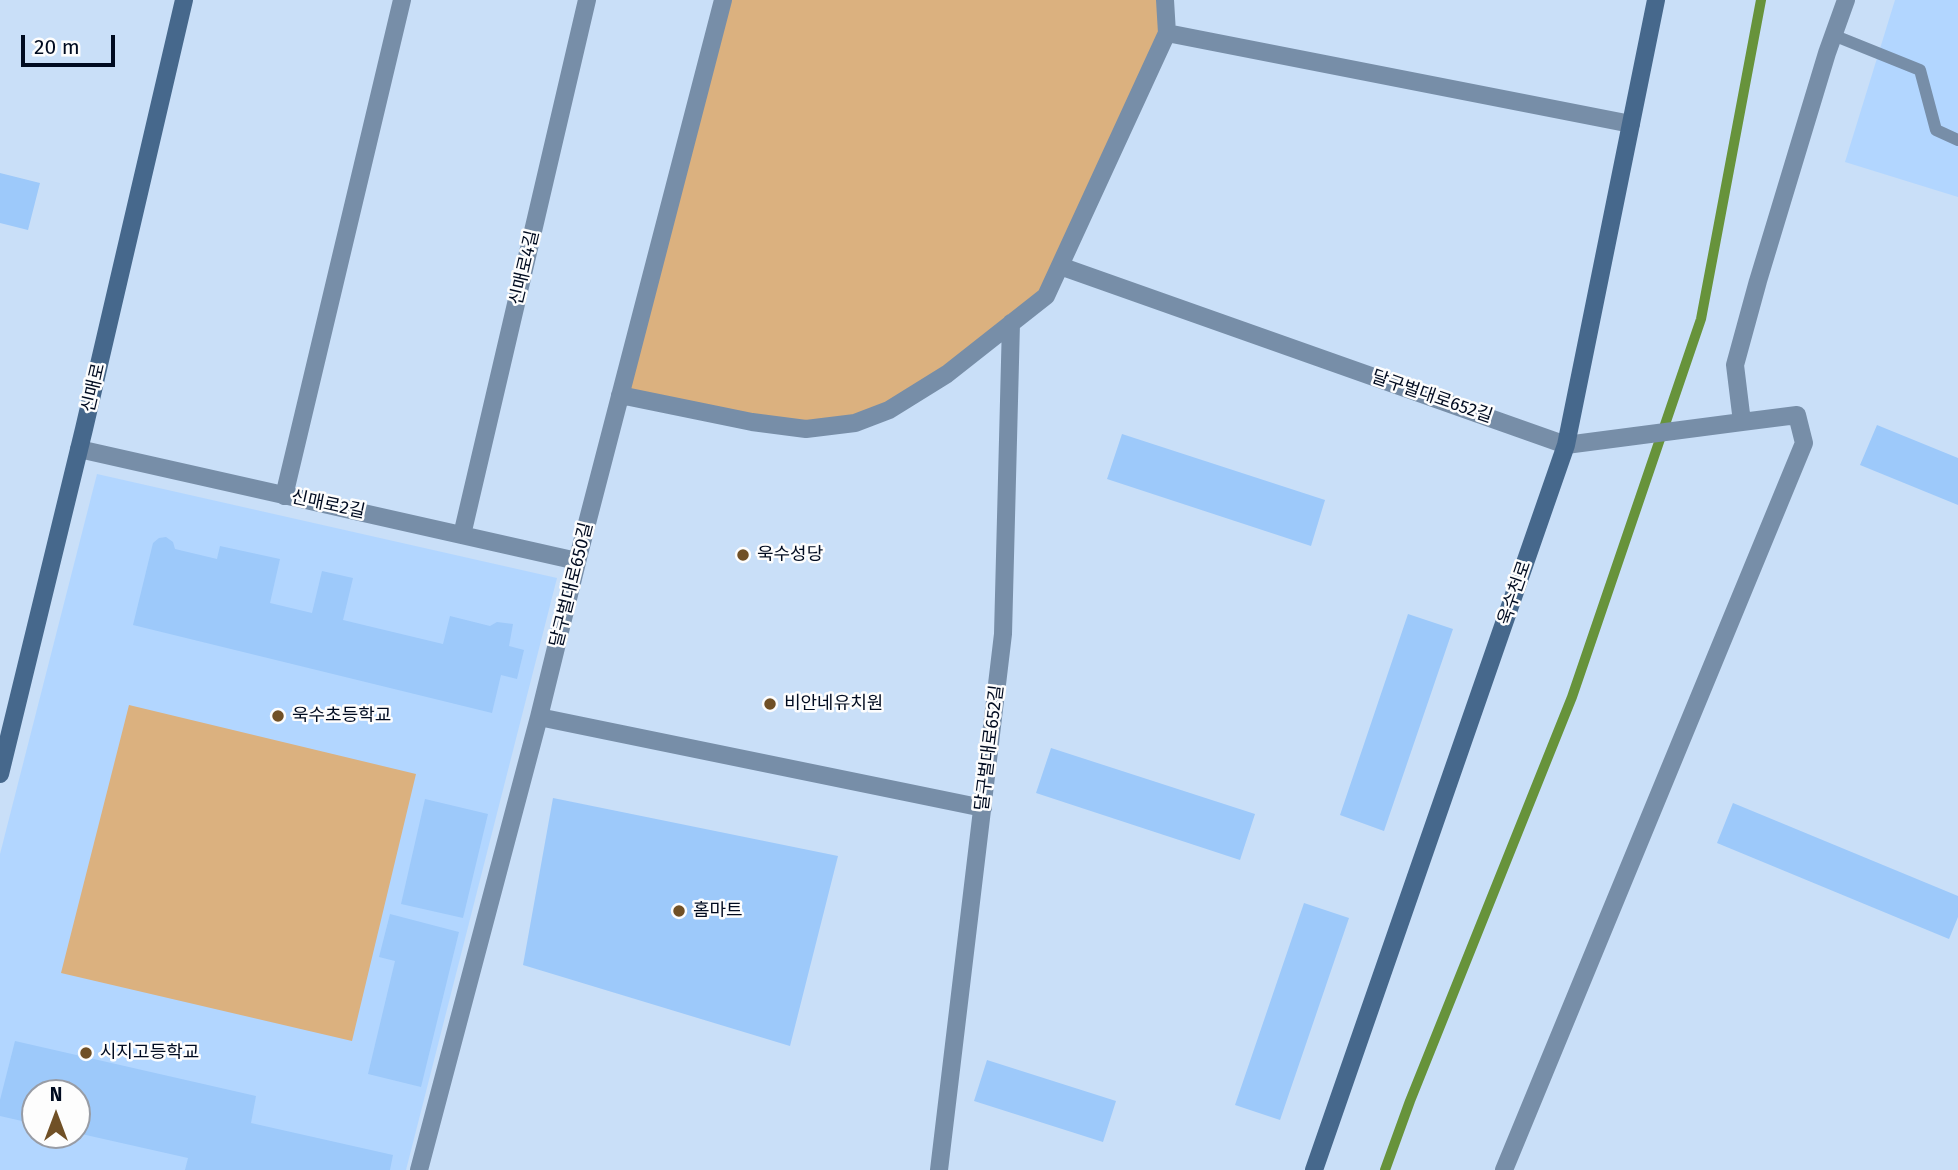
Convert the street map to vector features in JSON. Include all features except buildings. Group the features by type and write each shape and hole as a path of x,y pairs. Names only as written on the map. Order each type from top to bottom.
{"main road":[{"name":"신매로","path":"0,775 184,0"},
{"name":"욱수천로","path":"1314,1170 1566,445 1656,0"}],"street":[{"path":"284,496 401,0"},
{"name":"신매로4길","path":"462,535 587,0"},
{"name":"달구벌대로650길","path":"419,1170 540,717 577,561 723,0"},
{"path":"620,395 752,422 806,429 855,423 889,410 947,374 1046,296 1167,33 1165,0"},
{"path":"1742,422 1735,365 1758,281 1846,0"},
{"path":"1167,33 1631,124"},
{"name":"달구벌대로652길","path":"1060,266 1566,445"},
{"name":"달구벌대로652길","path":"939,1170 1003,634 1011,323"},
{"path":"1504,1170 1804,443 1797,415 1566,445"},
{"name":"신매로2길","path":"79,450 577,561"},
{"path":"540,717 983,808"}],"lane":[{"path":"1833,35 1920,70 1937,130 1958,140"}],"shaded area":[{"path":"731,0 1165,0 1167,33 1046,296 889,410 806,429 620,395"},
{"path":"1895,0 1958,0 1958,197 1845,162"},
{"name":"욱수초등학교","path":"97,474 557,578 406,1170 0,1170 0,854"},
{"path":"129,705 416,774 352,1041 61,973"}],"waterway":[{"path":"1385,1170 1410,1101 1572,697 1701,319 1761,0"}],"place":[{"name":"욱수성당","path":"743,555"},
{"name":"비안네유치원","path":"770,704"},
{"name":"욱수초등학교","path":"278,716"},
{"name":"홈마트","path":"679,911"},
{"name":"시지고등학교","path":"86,1053"}]}
